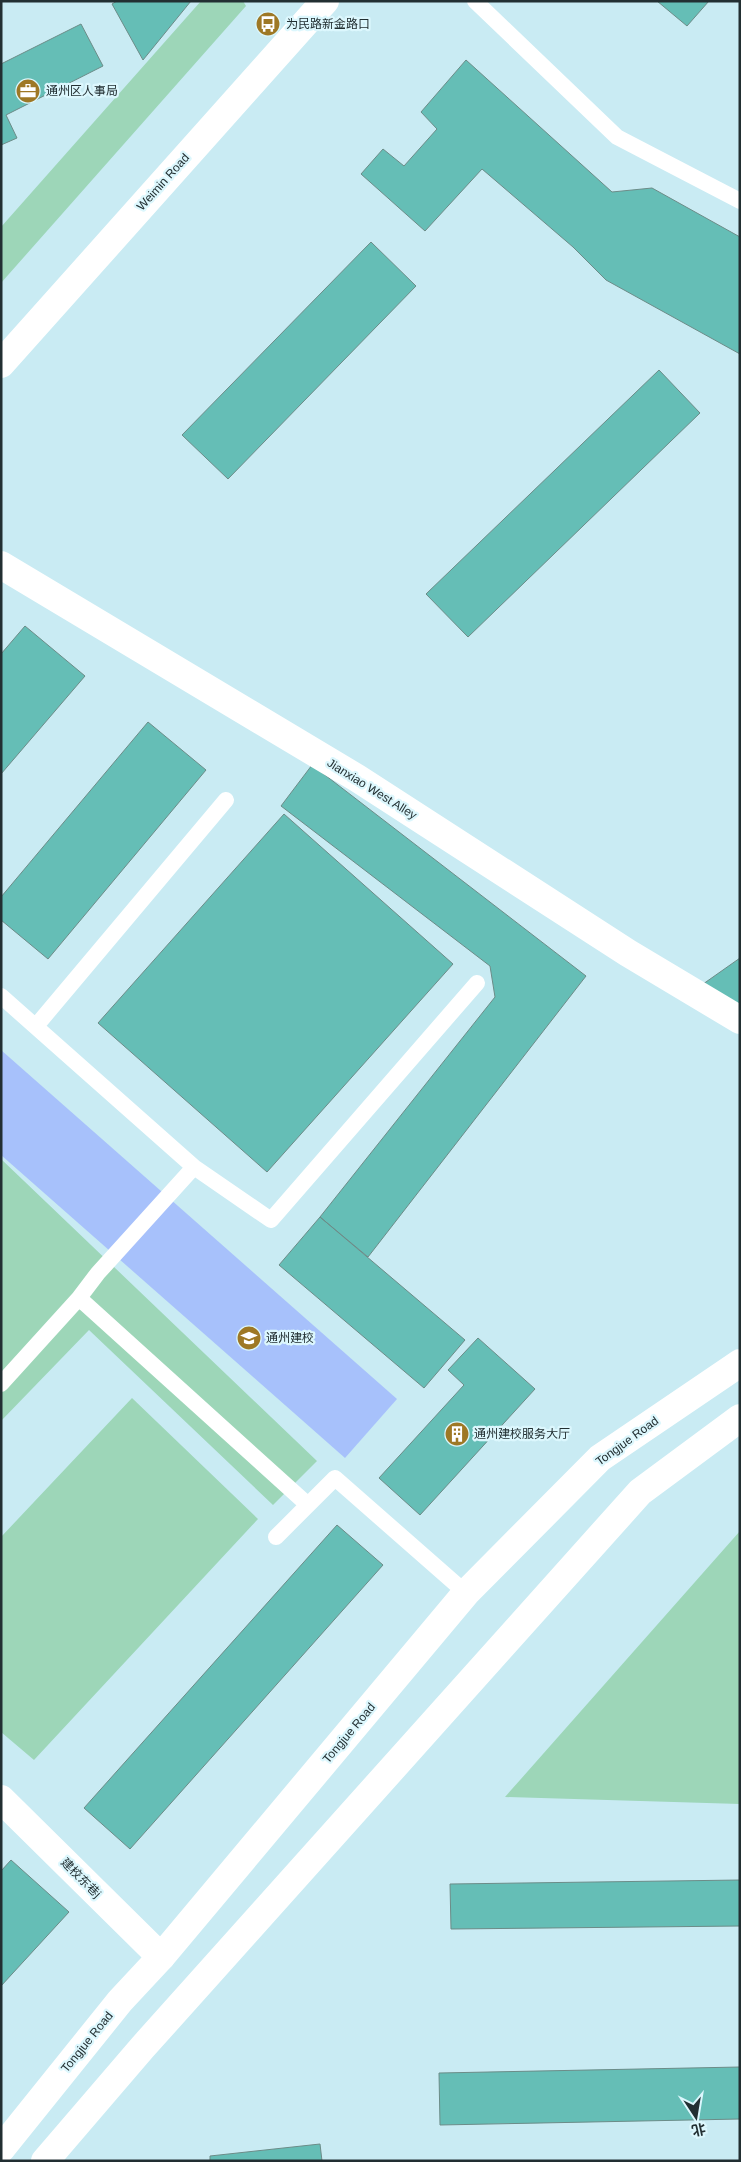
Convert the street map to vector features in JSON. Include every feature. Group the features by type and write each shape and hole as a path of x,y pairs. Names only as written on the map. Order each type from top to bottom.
{"main road":[{"name":"Weimin Road","path":"1,364 325,1"},
{"name":"Jianxiao West Alley","path":"1,565 357,778 628,953 740,1020"},
{"name":"Tongjue Road","path":"1,2149 120,2001 161,1957 466,1593 600,1458 740,1363"},
{"path":"45,2161 142,2048 640,1492 740,1418"},
{"name":"建校东巷j","path":"1,1799 161,1957"}],"lane":[{"path":"475,1 616,138 740,201"},
{"path":"36,1026 226,800"},
{"path":"1,996 194,1167 271,1220 477,983"},
{"path":"1,1384 194,1167"},
{"path":"79,1298 308,1505"},
{"path":"276,1537 335,1478 466,1593"}],"green space":[{"path":"201,1 243,1 246,6 1,283 1,227"},
{"path":"1,1159 317,1461 273,1505 89,1330 1,1421"},
{"path":"132,1398 258,1519 34,1760 1,1732 1,1537"},
{"path":"740,1531 740,1804 505,1797"}],"water":[{"path":"1,1050 397,1399 345,1458 1,1155"}],"building":[{"path":"117,1 191,1 143,60 112,4"},
{"path":"657,1 709,1 687,26"},
{"name":"通州区人事局","path":"81,24 103,66 6,115 17,138 1,145 1,64"},
{"path":"466,60 612,192 652,188 740,237 740,354 606,280 573,247 482,169 425,231 361,174 383,149 404,166 437,129 421,112"},
{"path":"371,242 416,286 228,479 182,435"},
{"path":"659,370 700,413 468,637 426,594"},
{"path":"25,626 85,676 1,774 1,654"},
{"path":"148,722 206,770 48,959 1,920 1,897"},
{"path":"312,765 586,976 368,1257 320,1217 495,997 490,966 281,806"},
{"path":"284,814 453,964 267,1172 98,1023"},
{"path":"740,958 740,1015 696,989"},
{"path":"320,1217 465,1340 424,1388 279,1265"},
{"name":"通州建校服务大厅","path":"478,1338 535,1389 420,1515 379,1478 464,1385 448,1370"},
{"path":"337,1525 383,1565 130,1849 84,1808"},
{"path":"11,1860 69,1912 1,1986 1,1871"},
{"path":"740,1880 740,1926 451,1929 450,1884"},
{"path":"740,2067 740,2119 440,2125 439,2073"},
{"path":"320,2144 322,2161 210,2161 210,2156"}],"place":[{"name":"为民路新金路口","path":"268,24"},
{"name":"通州区人事局","path":"28,91"},
{"name":"通州建校","path":"249,1338"},
{"name":"通州建校服务大厅","path":"457,1434"}]}
